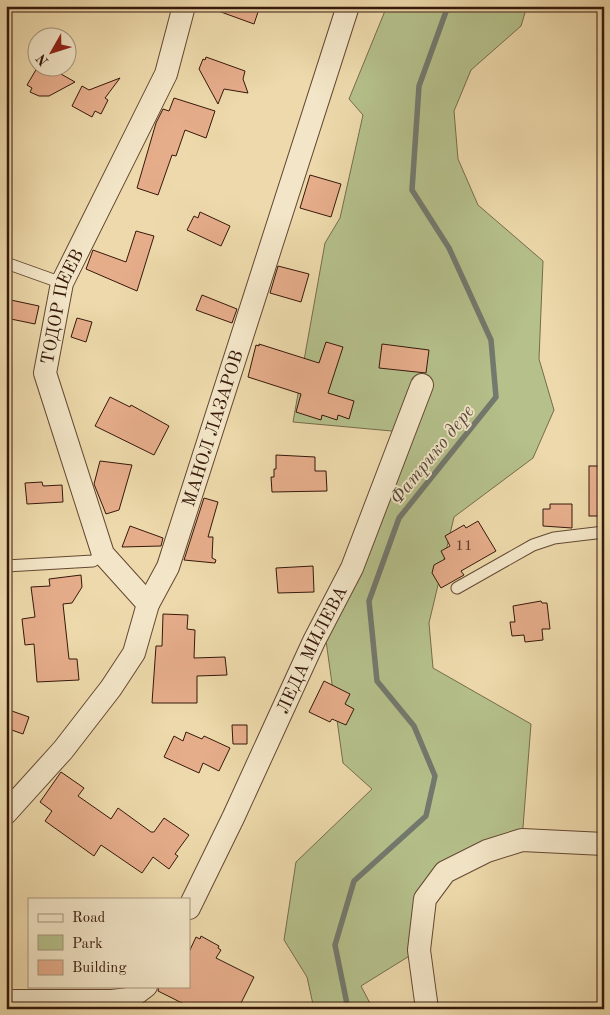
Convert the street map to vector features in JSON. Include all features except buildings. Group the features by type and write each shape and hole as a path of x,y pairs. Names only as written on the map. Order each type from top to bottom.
{"street":[{"name":"ТОДОР ПЕЕВ","path":"148,604 103,554 45,373 62,283 166,74 184,6"},
{"name":"МАНОЛ ЛАЗАРОВ","path":"6,813 62,750 111,688 134,653 148,604 168,567 348,6"},
{"name":"ЛЕДА МИЛЕВА","path":"190,906 233,818 314,641 352,568 422,385"},
{"path":"427,1009 419,950 425,899 445,872 487,851 522,840 604,844"},
{"path":"6,1001 112,1001 129,999 143,988"}],"lane":[{"path":"6,263 62,283"},
{"path":"457,588 533,545 554,538 604,532"},
{"path":"6,566 93,561 103,554"}],"green space":[{"path":"387,6 527,6 521,26 471,70 454,111 458,159 478,205 543,261 539,359 554,410 533,458 454,517 429,623 433,668 531,724 522,840 445,872 419,950 361,986 373,1009 314,1009 307,977 284,940 296,862 372,789 343,763 323,619 403,432 293,422 325,243 340,218 363,115 349,99"}],"waterway":[{"name":"Фатрико дере","path":"348,1009 335,945 354,881 426,816 435,776 414,726 377,681 369,601 399,518 496,397 491,340 449,248 412,190 419,86 448,6"}]}
